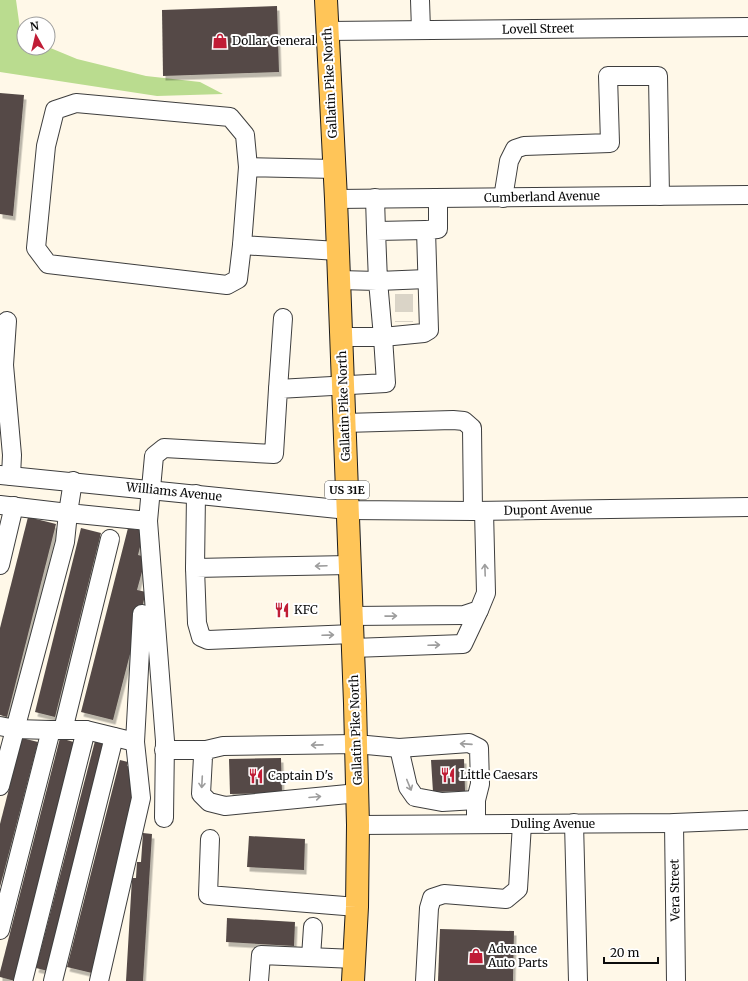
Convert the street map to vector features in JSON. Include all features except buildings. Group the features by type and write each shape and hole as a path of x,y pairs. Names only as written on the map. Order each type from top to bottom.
{"main road":[{"name":"Gallatin Pike North","path":"326,0 335,169 358,793 357,907 353,981"}],"street":[{"path":"420,0 421,30"},
{"name":"Lovell Street","path":"327,31 748,27"},
{"path":"503,198 509,161 515,149 524,146 610,143 608,76 658,76 660,196"},
{"path":"76,103 230,117 245,135 248,167 242,245 238,279 227,285 48,264 36,248 46,146 55,110 76,103"},
{"path":"248,167 335,169"},
{"name":"Cumberland Avenue","path":"336,199 748,196"},
{"path":"278,389 386,384 378,280 375,198"},
{"path":"376,231 438,229 438,198"},
{"path":"341,337 383,337 404,329 424,333 429,330 426,230"},
{"path":"242,245 338,251"},
{"path":"339,280 378,280 404,287 427,279"},
{"path":"164,818 164,750 148,521 154,456 164,448 274,454 283,318"},
{"path":"5,475 12,455 6,440 4,365 7,321"},
{"path":"344,422 453,420 464,421 472,428 486,593 463,644 353,633"},
{"name":"Williams Avenue","path":"5,475 348,510"},
{"path":"0,786 7,728 65,542 73,481"},
{"path":"196,494 195,568 197,623 201,637 208,640 353,633 464,615 479,610"},
{"path":"0,565 7,505 148,521"},
{"name":"Dupont Avenue","path":"348,510 478,511 748,507"},
{"path":"0,930 110,539"},
{"path":"195,568 350,565"},
{"path":"99,981 141,798 135,742 142,614"},
{"path":"7,728 86,730 135,742"},
{"path":"48,981 24,979 86,730"},
{"path":"53,981 114,737"},
{"path":"164,750 206,750 222,746 356,744 399,748 469,743 479,748 480,784 476,800 476,824"},
{"path":"399,748 408,787 415,797 442,802 476,800"},
{"path":"206,750 203,757 201,794 209,802 225,806 358,793"},
{"name":"Duling Avenue","path":"358,825 674,823 748,820"},
{"path":"574,823 578,981"},
{"name":"Vera Street","path":"674,823 676,981"},
{"path":"425,981 429,908 432,898 444,894 506,899 518,888 522,824"},
{"path":"210,839 208,896 357,907"},
{"path":"311,957 313,927"},
{"path":"259,981 261,956 355,959"}],"green space":[{"path":"0,0 16,0 18,16 16,16 16,56 56,56 56,50 77,59 146,76 200,82 223,94 157,96 0,72"}],"tunnel":[{"path":"404,294 404,322"}],"place":[{"name":"Dollar General","path":"220,41"},
{"name":"KFC","path":"282,610"},
{"name":"Little Caesars","path":"448,775"},
{"name":"Captain D's","path":"256,776"},
{"name":"Advance Auto Parts","path":"476,956"}]}
